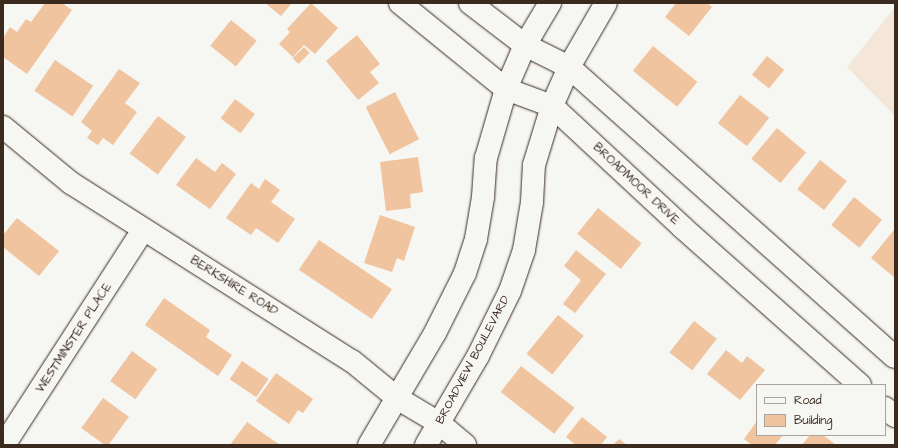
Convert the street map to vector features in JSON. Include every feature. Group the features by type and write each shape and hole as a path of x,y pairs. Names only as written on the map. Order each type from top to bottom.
{"street":[{"name":"BROADMOOR DRIVE","path":"400,3 506,89 552,106 682,227 859,384"},
{"path":"470,3 565,75 895,357"},
{"path":"369,445 397,398 465,273 476,239 481,211 486,158 506,89 525,45 550,3"},
{"name":"BROADVIEW BOULEVARD","path":"426,445 478,356 510,291 524,250 532,202 534,166 552,106 565,75 606,3"},
{"name":"BERKSHIRE ROAD","path":"3,128 71,183 352,361 397,398 440,423 465,445"},
{"name":"WESTMINSTER PLACE","path":"4,445 143,230"},
{"path":"886,409 895,416"}],"shaded area":[{"path":"895,7 895,116 847,67"}],"building":[{"path":"45,3 62,3 72,10 27,74 3,57 3,38 10,27 17,32 26,19 31,22"},
{"path":"265,3 292,3 281,16"},
{"path":"311,3 338,28 315,54 304,45 293,57 279,44 290,32 287,29"},
{"path":"676,3 707,3 712,7 689,36 665,17"},
{"path":"231,20 257,41 236,66 210,46"},
{"path":"357,35 380,64 370,72 379,83 358,100 326,61"},
{"path":"653,46 697,82 677,107 633,71"},
{"path":"304,47 310,53 298,64 293,58"},
{"path":"767,56 784,70 769,88 752,75"},
{"path":"55,60 93,86 72,116 34,91"},
{"path":"119,69 140,83 125,103 137,112 113,145 103,138 98,145 87,138 92,131 81,122"},
{"path":"395,92 419,139 390,154 366,107"},
{"path":"740,95 769,118 747,146 718,123"},
{"path":"235,99 255,114 241,133 221,118"},
{"path":"158,116 186,137 158,175 130,154"},
{"path":"777,128 806,152 780,183 751,159"},
{"path":"418,157 423,192 410,194 411,208 386,211 380,162"},
{"path":"196,158 215,172 222,163 236,174 210,209 176,185"},
{"path":"820,160 847,181 824,210 797,189"},
{"path":"265,179 280,190 271,202 295,219 278,243 256,228 251,235 226,218 251,183 259,189"},
{"path":"854,197 882,220 859,248 831,225"},
{"path":"598,208 642,243 621,269 577,234"},
{"path":"380,215 415,227 404,261 397,258 392,272 364,263"},
{"path":"17,218 59,251 39,276 3,247 3,235"},
{"path":"894,230 895,231 895,278 871,258"},
{"path":"319,240 392,289 372,319 299,270"},
{"path":"576,250 606,274 575,313 563,304 581,280 564,266"},
{"path":"164,298 210,330 206,337 232,355 218,376 145,325"},
{"path":"558,315 584,336 552,375 527,354"},
{"path":"694,321 717,339 692,370 669,353"},
{"path":"726,350 742,363 747,356 765,370 740,400 707,374"},
{"path":"132,351 157,369 135,399 110,381"},
{"path":"242,361 269,379 256,397 230,379"},
{"path":"521,366 575,408 554,434 501,392"},
{"path":"276,373 313,399 303,413 298,410 289,424 256,401"},
{"path":"103,398 129,417 108,445 105,445 81,428"},
{"path":"582,417 607,437 601,445 576,445 566,437"},
{"path":"247,422 280,445 230,445"},
{"path":"756,422 756,436 782,436 775,445 752,445 744,439"},
{"path":"809,436 824,436 836,445 802,445"},
{"path":"619,439 627,445 613,445"}]}
